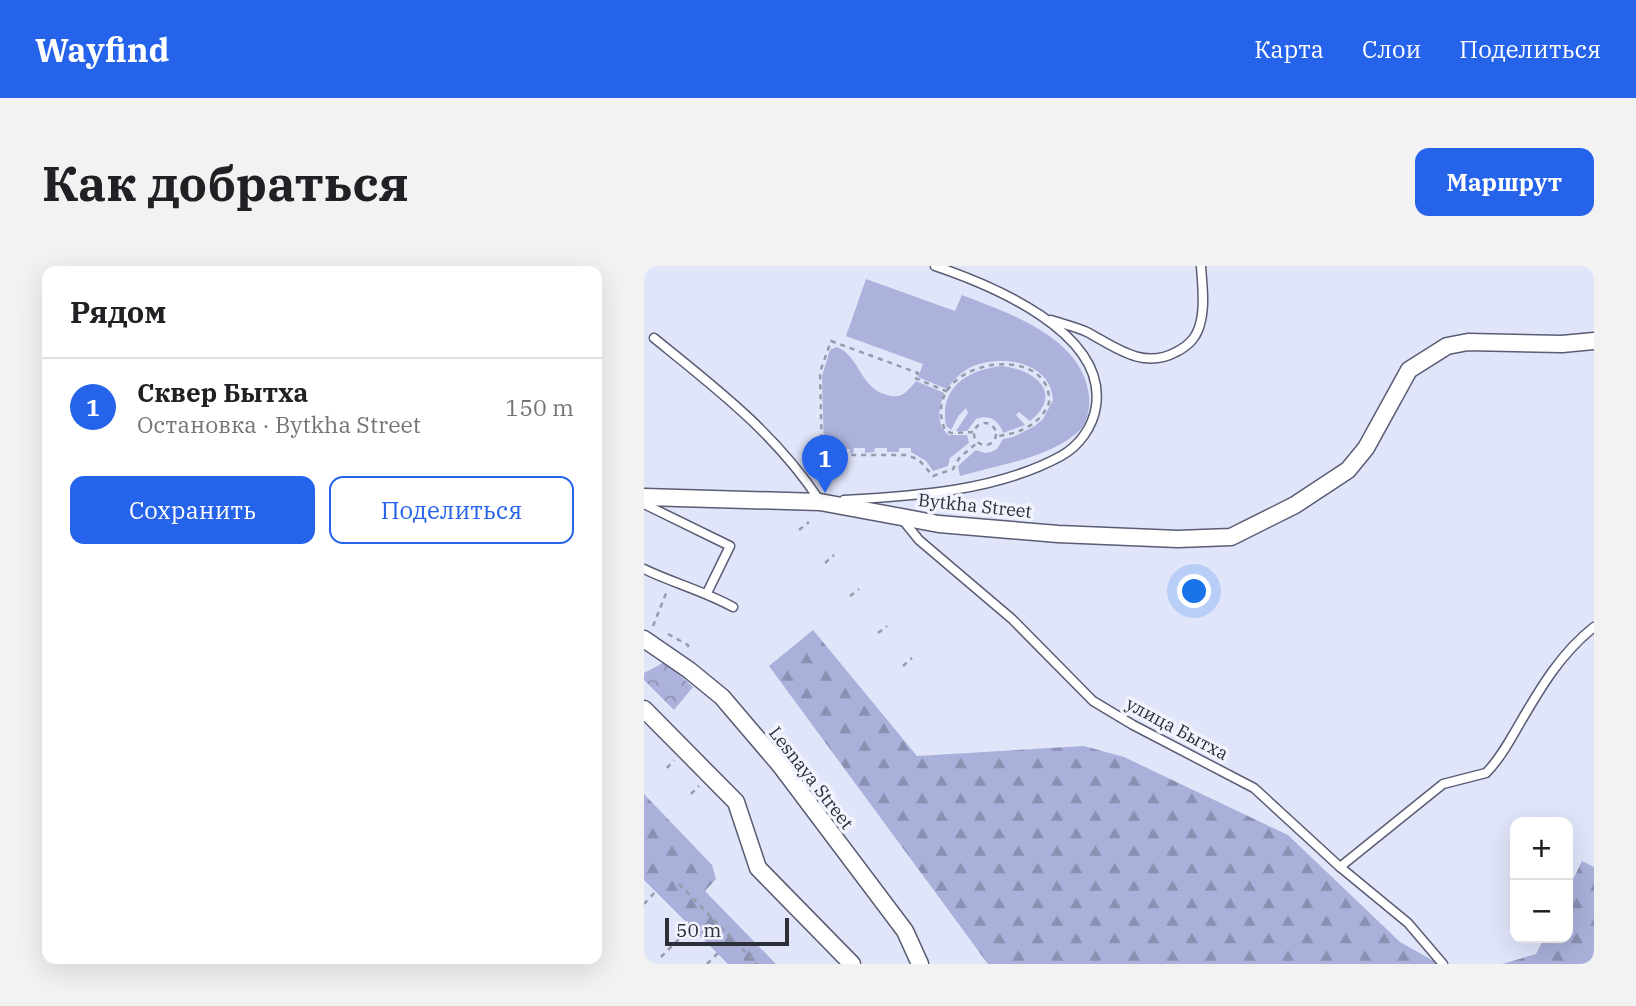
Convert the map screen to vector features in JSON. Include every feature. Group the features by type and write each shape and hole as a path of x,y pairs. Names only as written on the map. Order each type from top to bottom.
{"street":[{"name":"Bytkha Street","path":"644,497 820,502 939,524 1044,533 1178,539 1231,537 1294,505 1348,470 1366,449 1409,370 1447,346 1468,342 1562,344 1594,341"},
{"name":"Lesnaya Street","path":"648,632 722,697 780,765 905,931 920,964"},
{"path":"644,709 736,802 758,867 852,964"}],"lane":[{"path":"653,338 763,430 799,469 820,502 918,496 1015,476 1062,455 1079,442 1091,425 1097,398 1094,379 1076,345 1055,325 1006,296 935,266"},
{"path":"1038,315 1086,332 1110,347 1134,357 1152,360 1169,356 1186,347 1197,335 1202,317 1201,266"},
{"path":"644,504 730,547 707,593"},
{"name":"улица Бытха","path":"900,516 919,540 1012,619 1093,701 1254,788 1340,867 1408,923 1443,964"},
{"path":"644,569 671,582 707,593 733,607"},
{"path":"1340,867 1443,785 1486,773 1547,677 1575,642 1594,627"}],"path":[{"path":"948,392 916,377 918,373 831,341 820,372 822,455 913,456 933,475 953,469 960,457 977,443"},
{"path":"977,443 987,446 993,443 995,428 989,423 981,424 973,432 951,433 946,430 942,413 948,392 959,378 968,372 995,364 1013,364 1038,376 1047,386 1049,395 1045,412 1027,428 1010,435 996,436"},
{"path":"973,432 977,443"},
{"path":"799,530 809,522"},
{"path":"824,563 834,555"},
{"path":"648,632 671,582"},
{"path":"850,596 859,589"},
{"path":"878,633 887,626"},
{"path":"903,666 912,658"},
{"path":"679,884 757,964"},
{"path":"644,904 656,891"},
{"path":"661,957 691,926"},
{"path":"707,964 718,953"}],"green space":[{"path":"866,279 955,311 962,295 1021,319 1040,330 1073,358 1084,375 1089,405 1082,427 1054,448 960,476 958,466 976,450 991,452 997,449 1003,439 1035,426 1043,419 1053,400 1050,387 1044,377 1034,369 1010,361 996,361 967,369 947,389 918,377 923,364 846,336"},
{"path":"837,347 850,357 870,385 884,394 902,395 916,381 944,393 940,410 942,426 949,435 967,435 969,443 950,458 948,466 933,471 926,461 911,452 911,448 887,452 887,448 875,448 874,452 865,453 865,448 854,448 853,453 850,453 850,449 844,449 844,446 824,449 822,376 830,350"},
{"path":"1001,366 1024,372 1041,384 1045,401 1040,411 1030,421 1019,412 1016,415 1025,425 1003,433 996,422 985,417 976,419 967,431 956,431 968,413 966,408 951,430 946,426 947,401 958,383 977,372"},
{"path":"813,630 917,756 1084,746 1124,757 1288,835 1400,942 1439,964 988,964 769,666"},
{"path":"665,662 693,687 674,710 644,680 644,673"},
{"path":"644,794 712,865 716,879 705,891 776,964 728,964 644,880"},
{"path":"1582,861 1594,867 1594,964 1502,964 1536,954 1542,943 1573,943 1573,880"}],"place":[{"name":"Сквер Бытха","path":"825,493"}]}
